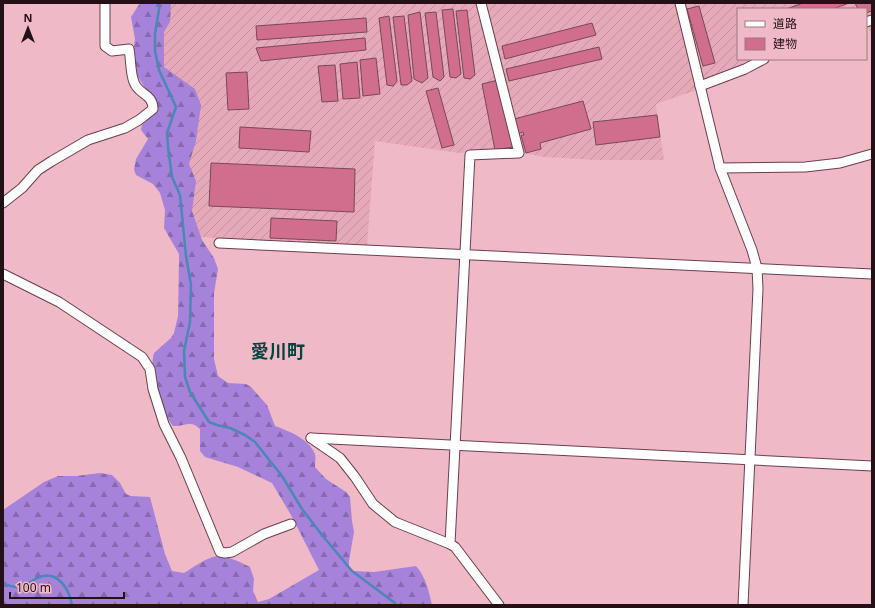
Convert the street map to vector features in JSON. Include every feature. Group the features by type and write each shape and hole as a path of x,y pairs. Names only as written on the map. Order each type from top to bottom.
{"street":[{"path":"3,203 22,188 38,170 52,161 88,140 125,128 139,120 153,109 151,98 140,92 134,82 130,49 112,51 105,46 105,3"},
{"path":"450,544 470,155 519,153 481,3"},
{"path":"680,3 720,168 752,250 757,268 758,289 743,605"},
{"path":"700,86 746,69 762,60"},
{"path":"720,168 805,167 840,163 872,154"},
{"path":"219,243 872,274"},
{"path":"3,274 59,302 142,357 146,362 150,369 153,389 164,424 181,458 220,552 232,552 264,534 291,524"},
{"path":"499,605 455,547 396,522 388,517 373,504 340,458 311,438 872,466"}],"shaded area":[{"path":"162,3 872,3 872,36 867,26 867,8 737,8 737,60 759,60 697,90 656,104 664,160 595,160 544,157 514,151 498,150 459,153 375,141 367,245 199,237 190,222 164,67"}],"green space":[{"path":"140,3 171,3 170,22 164,32 164,67 195,89 201,105 196,141 189,164 196,181 192,211 202,240 214,258 218,269 214,293 214,359 218,376 228,383 246,384 251,387 267,405 275,426 292,433 308,444 315,454 315,467 326,479 346,492 350,497 354,532 349,567 353,571 374,572 416,566 425,580 432,605 3,605 3,510 44,482 58,476 76,476 100,473 112,475 120,483 126,494 131,496 150,497 165,554 172,571 184,573 209,558 216,556 230,558 250,567 254,579 253,591 258,602 269,599 319,570 291,515 272,483 238,467 205,457 200,451 200,429 194,424 173,426 169,421 157,389 153,363 154,353 171,338 174,333 178,316 179,254 164,228 165,210 160,193 153,184 136,175 134,170 136,159 148,139 141,130 142,125 155,112 153,101 135,72 132,61 135,39 131,17"}],"building":[{"path":"803,3 849,3 836,8 789,8"},
{"path":"855,3 872,3 872,11 867,13 867,8 858,8"},
{"path":"699,6 715,63 703,66 687,9"},
{"path":"453,9 461,74 456,78 450,77 442,10"},
{"path":"467,10 475,75 470,79 464,78 456,11"},
{"path":"420,12 428,78 422,83 414,79 408,15"},
{"path":"436,12 444,77 440,81 433,77 425,13"},
{"path":"389,16 397,81 393,86 387,85 379,18"},
{"path":"404,16 412,81 407,85 401,85 393,17"},
{"path":"366,18 367,32 257,40 256,26"},
{"path":"592,23 596,35 505,59 502,46"},
{"path":"365,38 366,50 261,61 256,48"},
{"path":"599,47 602,59 509,81 506,69"},
{"path":"376,58 380,94 363,96 360,60"},
{"path":"357,62 360,98 343,99 340,64"},
{"path":"335,65 338,101 322,102 318,66"},
{"path":"247,72 249,109 228,110 226,73"},
{"path":"498,80 513,147 495,150 482,84"},
{"path":"438,88 454,145 442,148 426,91"},
{"path":"583,101 591,129 540,143 541,149 526,153 521,135 524,135 523,132 518,134 514,119"},
{"path":"657,115 660,137 596,145 593,122"},
{"path":"240,127 311,131 309,152 239,148"},
{"path":"211,163 355,169 354,212 209,206"},
{"path":"271,218 337,221 336,241 270,238"}],"waterway":[{"path":"160,3 155,34 155,51 159,70 176,107 167,133 168,147 172,177 180,195 186,256 191,285 190,322 184,351 185,377 190,392 209,422 230,428 245,435 255,442 282,476 302,509 352,571 395,603 395,605"},
{"path":"3,583 21,587 37,578 50,576 56,578 65,587 72,605"}],"district":[{"name":"愛川町","path":"278,351"}]}
